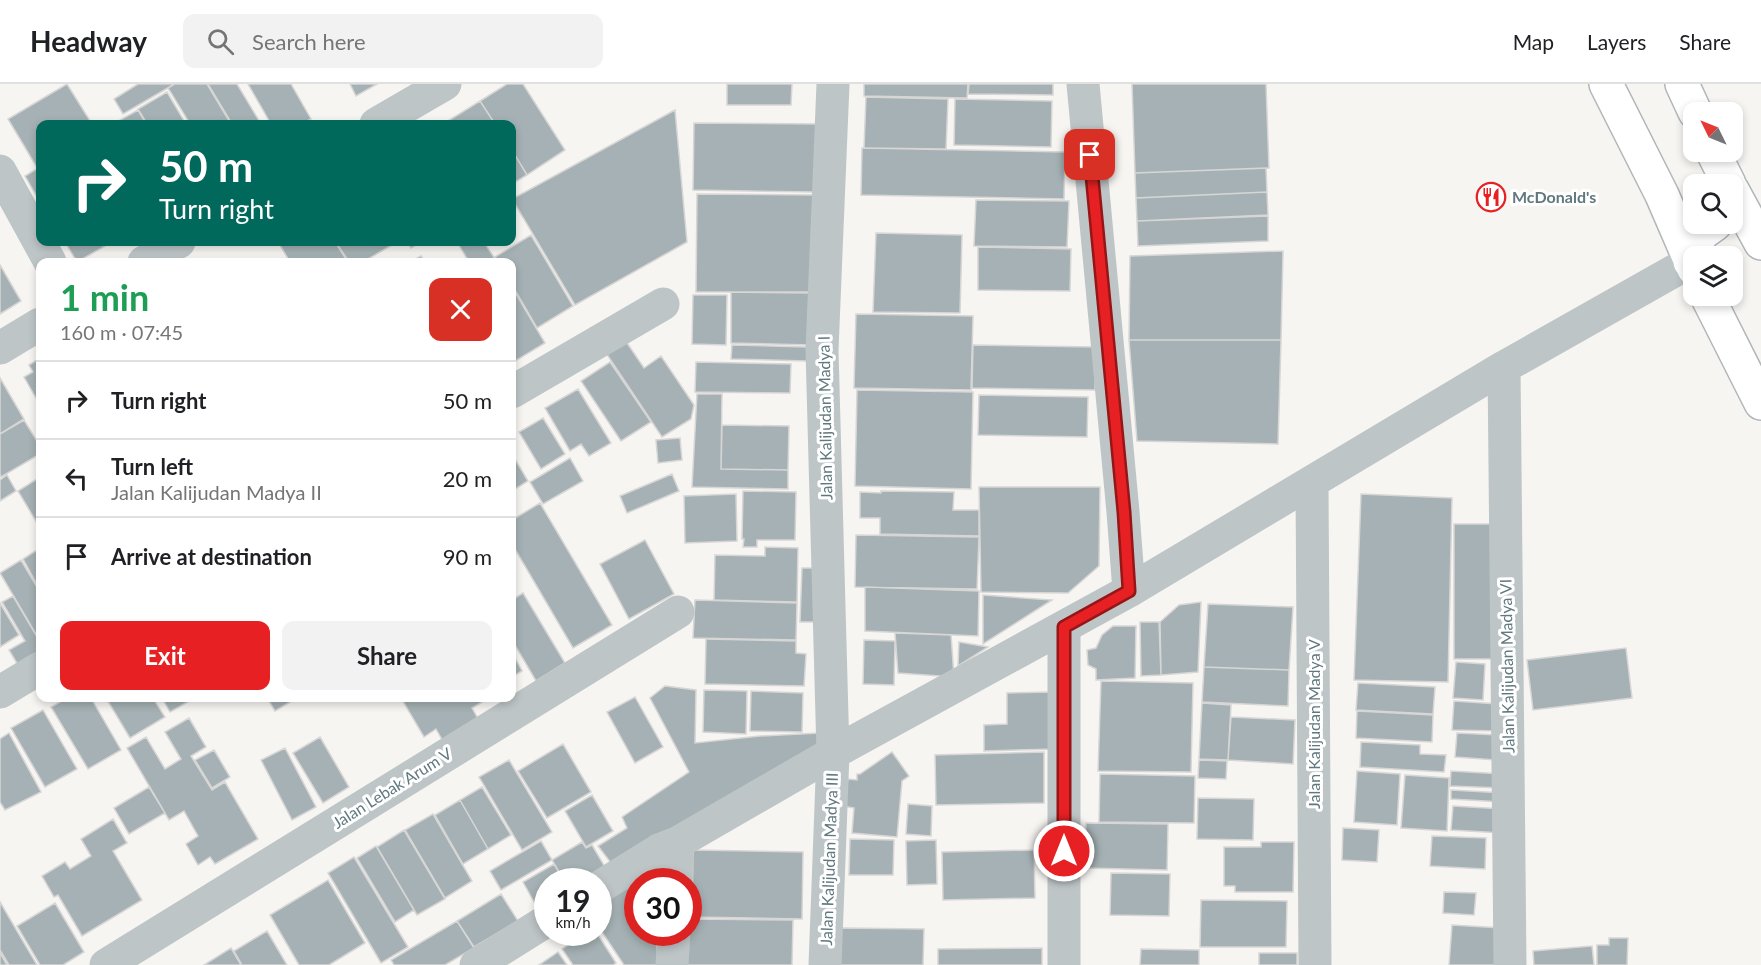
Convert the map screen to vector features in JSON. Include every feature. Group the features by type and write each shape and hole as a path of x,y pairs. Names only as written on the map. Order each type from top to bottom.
{"main road":[{"path":"1606,84 1662,195 1684,246"},
{"path":"1682,84 1690,102"},
{"path":"1662,195 1683,200"},
{"path":"1712,306 1761,403"}],"street":[{"path":"383,120 445,84"},
{"name":"Jalan Kalijudan Madya I","path":"833,84 822,350 833,753"},
{"path":"1083,84 1124,512 1129,591"},
{"path":"0,171 36,237"},
{"path":"151,258 172,246"},
{"path":"612,879 659,850 678,843 833,753 1129,591 1504,367 1683,271"},
{"path":"516,390 663,304"},
{"path":"0,348 36,326"},
{"name":"Jalan Kalijudan Madya VI","path":"1504,367 1510,965"},
{"name":"Jalan Kalijudan Madya V","path":"1312,483 1315,965"},
{"name":"Jalan Lebak Arum V","path":"106,965 678,612"},
{"path":"1064,627 1064,965"},
{"path":"0,692 36,670"},
{"name":"Jalan Kalijudan Madya III","path":"825,965 833,753"},
{"path":"677,868 678,843"},
{"path":"476,965 534,929"},
{"path":"672,965 673,946"}],"building":[{"path":"67,84 90,120 36,120 36,166 8,119"},
{"path":"138,84 173,85 123,114 114,99"},
{"path":"174,84 207,84 229,120 188,120 168,88"},
{"path":"208,84 237,84 259,120 230,120"},
{"path":"248,84 291,84 311,119 269,120"},
{"path":"350,84 377,84 356,96"},
{"path":"507,84 523,84 565,150 527,175 516,157 516,120 492,120 480,101"},
{"path":"727,84 792,84 791,105 727,105"},
{"path":"864,84 968,84 967,98 864,96"},
{"path":"969,84 1053,84 1053,95 968,94"},
{"path":"1132,84 1266,84 1269,168 1135,173"},
{"path":"167,92 184,120 145,120 138,109"},
{"path":"866,97 948,99 946,149 864,148"},
{"path":"955,99 1052,101 1051,147 954,145"},
{"path":"480,101 492,120 449,120"},
{"path":"138,110 144,120 120,120"},
{"path":"675,110 687,242 575,305 516,206 516,197"},
{"path":"694,123 816,124 815,192 693,190"},
{"path":"862,148 1065,152 1064,199 861,195"},
{"path":"516,157 527,175 516,182"},
{"path":"1266,168 1267,192 1136,198 1135,173"},
{"path":"36,169 36,195 25,176"},
{"path":"1267,192 1268,215 1137,221 1136,198"},
{"path":"697,194 814,195 813,292 696,292"},
{"path":"976,200 1069,201 1067,247 974,246"},
{"path":"1268,216 1268,241 1138,246 1137,221"},
{"path":"876,233 962,235 960,313 873,312"},
{"path":"531,235 573,306 537,328 516,292 516,258 495,257"},
{"path":"67,246 105,246 84,258 75,258"},
{"path":"280,246 338,246 345,258 288,258"},
{"path":"339,246 390,246 370,258 346,258"},
{"path":"459,246 487,246 494,258 467,258"},
{"path":"978,247 1071,249 1070,291 978,290"},
{"path":"1283,251 1281,340 1129,340 1130,256"},
{"path":"0,265 21,301 0,314"},
{"path":"731,292 813,293 811,345 731,343"},
{"path":"516,294 545,343 516,361"},
{"path":"693,295 727,295 726,345 692,344"},
{"path":"856,314 973,316 971,390 854,388"},
{"path":"625,340 644,368 661,356 694,405 691,419 662,437 606,353"},
{"path":"1129,340 1281,340 1278,444 1137,441"},
{"path":"732,345 807,347 807,361 731,359"},
{"path":"973,345 1096,347 1095,390 972,388"},
{"path":"36,361 36,398 24,377 33,372 29,365"},
{"path":"610,362 651,422 621,441 581,381"},
{"path":"696,362 791,364 790,393 695,392"},
{"path":"0,378 24,419 0,434"},
{"path":"578,389 611,443 589,456 581,444 570,451 545,408"},
{"path":"857,390 973,392 971,489 855,486"},
{"path":"697,394 722,394 721,469 788,470 788,489 692,487"},
{"path":"979,395 1088,397 1087,437 978,435"},
{"path":"543,418 565,454 541,469 519,432"},
{"path":"24,420 36,440 36,456 1,477 0,474 0,434"},
{"path":"722,425 789,426 788,470 721,469"},
{"path":"680,438 682,460 658,463 656,440"},
{"path":"570,458 583,481 543,504 530,482"},
{"path":"516,461 528,481 516,488"},
{"path":"672,474 679,491 627,513 620,496"},
{"path":"7,475 16,491 0,501 0,480"},
{"path":"36,480 36,521 18,491"},
{"path":"979,487 1100,487 1099,566 1068,593 981,592"},
{"path":"743,491 796,492 795,540 757,540 757,547 743,547"},
{"path":"881,491 954,492 953,510 979,510 979,536 880,534 880,518 860,518 860,492 881,493"},
{"path":"736,494 737,541 685,543 684,496"},
{"path":"1361,494 1452,498 1448,682 1354,680"},
{"path":"540,503 612,625 573,648 516,551 516,518"},
{"path":"1454,524 1497,524 1497,659 1454,659"},
{"path":"856,535 979,537 977,589 855,587"},
{"path":"645,540 674,594 629,619 600,564"},
{"path":"765,547 798,548 797,602 714,600 715,555 765,556"},
{"path":"36,551 36,583 23,559"},
{"path":"21,560 36,585 36,634 0,573"},
{"path":"802,568 822,568 820,622 800,622"},
{"path":"865,587 979,591 978,636 865,631"},
{"path":"523,593 565,663 536,681 516,647 516,597"},
{"path":"983,595 1052,600 983,644"},
{"path":"13,596 36,635 36,661 21,670 9,650 25,641 2,602"},
{"path":"695,600 797,603 796,640 693,638"},
{"path":"1201,602 1198,672 1161,675 1160,622 1179,605"},
{"path":"0,603 19,635 0,647"},
{"path":"1208,604 1293,607 1289,670 1204,667"},
{"path":"1140,622 1159,622 1161,675 1141,676"},
{"path":"1113,626 1136,626 1135,678 1096,680 1096,669 1088,665 1087,650 1096,648 1102,635"},
{"path":"895,633 951,635 954,677 898,673"},
{"path":"706,639 796,641 796,653 806,654 804,686 705,684"},
{"path":"864,640 895,641 894,685 863,684"},
{"path":"959,642 988,647 958,666"},
{"path":"1626,648 1632,698 1533,710 1527,660"},
{"path":"516,660 522,671 516,675"},
{"path":"1456,662 1485,664 1483,700 1453,698"},
{"path":"1204,667 1289,670 1288,706 1202,702"},
{"path":"1101,681 1193,683 1191,772 1098,771"},
{"path":"1358,683 1435,687 1433,714 1356,710"},
{"path":"665,686 696,690 695,743 820,733 817,761 611,863 598,846 627,828 622,817 689,772 650,698"},
{"path":"704,690 747,691 746,734 703,732"},
{"path":"751,691 803,693 802,732 750,731"},
{"path":"1050,692 1054,749 984,751 984,725 1007,724 1007,693"},
{"path":"635,697 663,747 635,763 607,712"},
{"path":"1454,701 1498,704 1498,731 1452,730"},
{"path":"60,702 93,702 121,750 88,769 51,707"},
{"path":"108,702 156,702 165,717 130,738"},
{"path":"164,702 188,702 170,712"},
{"path":"269,702 290,702 275,711"},
{"path":"403,702 482,702 472,708 480,722 444,743 436,729 424,737"},
{"path":"1202,703 1231,705 1228,760 1199,759"},
{"path":"43,710 77,769 45,787 11,728"},
{"path":"1357,711 1433,715 1432,742 1356,738"},
{"path":"1231,717 1295,720 1293,764 1228,760"},
{"path":"189,718 206,747 191,756 212,790 225,782 258,839 215,864 210,857 198,865 186,844 198,836 184,811 169,820 127,748 146,737 165,769 181,759 165,732"},
{"path":"9,733 41,792 5,810 0,802 0,739"},
{"path":"1457,733 1498,735 1496,760 1455,757"},
{"path":"320,737 349,787 323,803 293,753"},
{"path":"1361,742 1420,745 1420,754 1446,755 1444,772 1360,767"},
{"path":"563,744 591,792 547,818 518,771"},
{"path":"285,748 316,807 292,820 261,760"},
{"path":"214,750 230,777 212,788 195,760"},
{"path":"892,752 909,776 902,781 897,837 852,833 854,808 843,806 848,779 857,780 857,774"},
{"path":"1044,752 1044,803 936,805 935,755"},
{"path":"509,760 552,832 522,850 479,777"},
{"path":"1199,760 1227,761 1226,779 1198,778"},
{"path":"1357,771 1400,774 1397,825 1354,822"},
{"path":"1451,771 1503,774 1502,788 1450,786"},
{"path":"1100,774 1195,776 1194,823 1099,822"},
{"path":"1405,775 1449,778 1447,831 1401,828"},
{"path":"149,787 165,813 129,834 114,808"},
{"path":"482,787 511,835 488,849 460,800"},
{"path":"1451,790 1504,793 1503,802 1451,799"},
{"path":"592,795 613,831 586,847 565,811"},
{"path":"1198,798 1254,799 1253,840 1197,839"},
{"path":"460,800 488,849 463,864 435,815"},
{"path":"908,804 932,806 931,836 906,834"},
{"path":"1453,806 1503,809 1502,833 1451,830"},
{"path":"433,814 472,881 445,898 405,830"},
{"path":"113,819 127,843 113,851 142,900 82,936 58,895 54,897 42,876 65,862 70,869 91,856 81,839"},
{"path":"1086,823 1168,824 1167,870 1085,868"},
{"path":"1343,828 1379,830 1377,862 1342,860"},
{"path":"404,830 445,899 417,915 377,847"},
{"path":"1432,836 1486,838 1485,869 1430,866"},
{"path":"850,839 894,840 893,875 849,875"},
{"path":"936,840 937,884 907,885 906,841"},
{"path":"541,841 552,860 534,868 534,871 501,890 490,871"},
{"path":"582,842 586,848 592,845 605,867 557,868 552,860"},
{"path":"1261,842 1294,842 1293,892 1235,892 1235,886 1224,886 1224,847 1261,847"},
{"path":"376,846 414,910 395,922 357,858"},
{"path":"693,850 803,852 802,919 702,917 702,868 693,868"},
{"path":"1034,850 1035,898 943,900 942,852"},
{"path":"354,857 408,947 381,963 328,873"},
{"path":"1111,873 1170,874 1169,916 1110,915"},
{"path":"534,876 534,902 523,882"},
{"path":"328,880 365,943 329,965 299,965 270,915"},
{"path":"624,887 624,946 657,946 659,965 624,965 611,946 612,894"},
{"path":"1444,892 1476,893 1474,915 1443,913"},
{"path":"501,894 518,921 474,947 457,921"},
{"path":"1201,900 1287,901 1286,947 1200,947"},
{"path":"0,902 37,965 9,965 0,950"},
{"path":"55,903 84,952 63,965 40,965 17,926"},
{"path":"702,919 793,920 792,965 684,965 686,946 702,946"},
{"path":"457,921 474,948 445,965 394,965 391,960"},
{"path":"1452,925 1502,928 1500,965 1449,965"},
{"path":"841,928 924,929 923,965 840,965"},
{"path":"267,931 287,965 242,965 234,951"},
{"path":"1609,938 1628,938 1627,965 1597,965 1597,945 1609,945"},
{"path":"566,946 605,946 616,963 613,965 573,965 562,949"},
{"path":"1592,946 1594,965 1534,965 1533,951"},
{"path":"231,948 241,965 204,965"},
{"path":"1042,948 1042,965 938,965 938,949"},
{"path":"1141,949 1199,950 1199,965 1140,965"},
{"path":"558,952 567,965 539,965"},
{"path":"0,953 7,965 0,965"},
{"path":"1259,953 1297,953 1297,965 1259,965"}],"place":[{"name":"McDonald's","path":"1491,197"}],"route":[{"path":"1064,851 1064,627 1129,591 1124,512 1090,155"}]}
